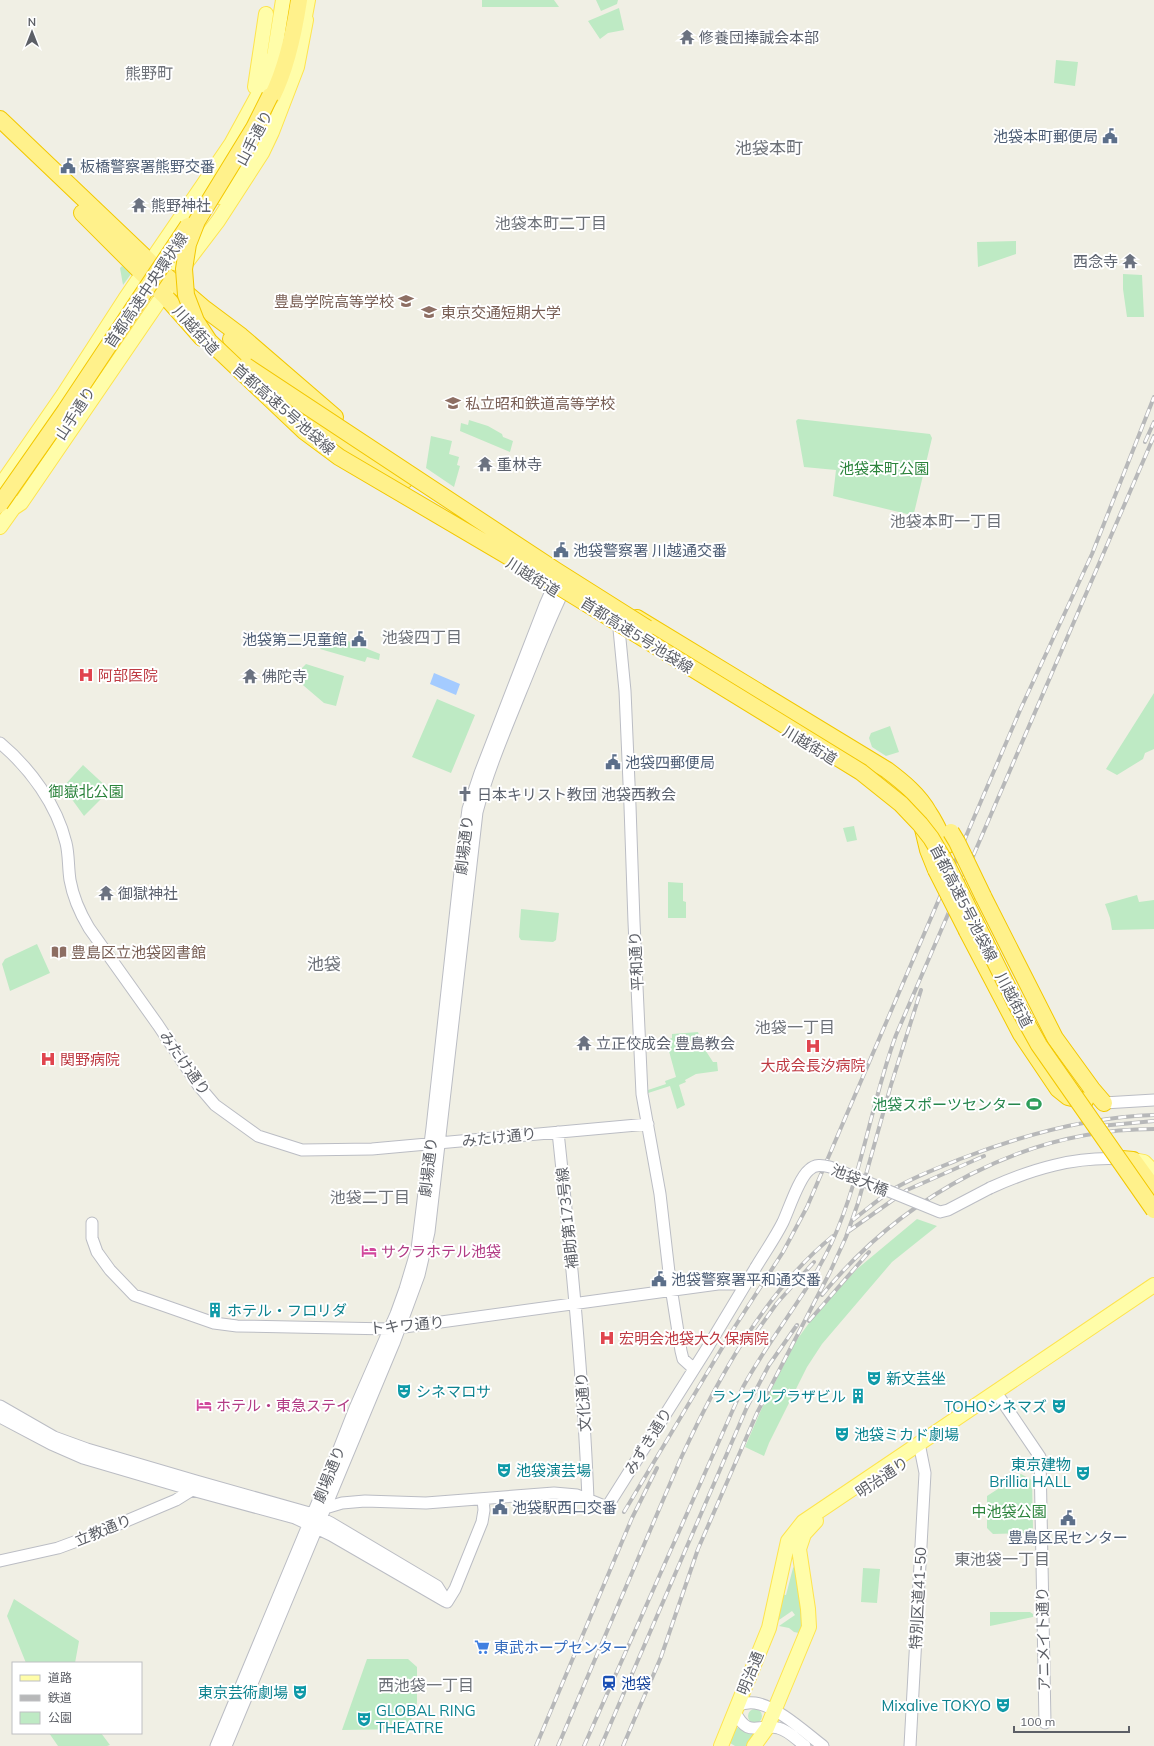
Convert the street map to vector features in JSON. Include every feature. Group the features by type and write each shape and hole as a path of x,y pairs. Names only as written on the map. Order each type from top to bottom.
{"highway":[{"name":"首都高速中央環状線","path":"271,97 285,55 296,0"},
{"name":"首都高速中央環状線","path":"4,505 248,136 271,97 280,79 288,56 299,0"},
{"name":"首都高速5号池袋線","path":"271,97 252,136 205,213 193,239 188,261 188,280 193,302 203,325 217,342 260,376 558,579 861,772 882,787 912,815 931,838 947,865 1012,997 1039,1045 1154,1211"},
{"name":"首都高速5号池袋線","path":"271,97 254,128 202,212 190,237 184,269 184,287 190,309 199,327 209,341 287,416 320,444 386,485 558,579 863,764 890,783 911,801 941,840 1046,1040 1154,1190"},
{"name":"川越街道","path":"0,119 147,268 164,295 212,349 256,391 283,400 313,428 328,439 558,579 756,691 887,770 903,782 929,812 946,844 975,913 998,960 1017,1008 1054,1071 1132,1177 1154,1211"},
{"name":"川越街道","path":"0,134 92,222 147,268 173,281 205,309 241,336 327,412 558,579 619,629 858,774 890,796 923,829 946,844"},
{"path":"205,309 254,364 317,422 336,436 558,579"},
{"path":"923,829 928,850 936,870 975,913 1055,1038 1104,1103"},
{"path":"946,844 957,842 975,913 1021,1034 1062,1094 1074,1099 1104,1103"},
{"name":"川越街道","path":"998,960 1048,1041 1154,1190"},
{"path":"1127,1159 1154,1190"},
{"path":"1127,1159 1154,1207"}],"main road":[{"name":"山手通り","path":"166,248 235,145 263,95 271,76 283,0"},
{"name":"山手通り","path":"174,263 232,179 259,131 282,85 306,20 308,0"},
{"path":"253,103 266,14"},
{"path":"4,505 21,503 173,281 218,221 262,153 283,106 297,67 306,20"},
{"path":"0,486 63,395 231,144 253,103 275,54"},
{"name":"山手通り","path":"0,497 143,295 4,505 0,527"},
{"path":"1127,1159 1144,1162 1154,1172"},
{"name":"明治通り","path":"775,1600 788,1541 803,1522 1000,1398 1153,1294"},
{"name":"明治通り","path":"767,1728 809,1627 808,1609 799,1552 804,1534 812,1525 1027,1372 1153,1294"},
{"path":"782,1568 790,1559 797,1558 800,1561"},
{"name":"明治通","path":"721,1746 769,1628 775,1600"},
{"path":"754,1746 767,1728"}],"street":[{"name":"劇場通り","path":"326,1507 395,1329 419,1275 427,1242 434,1144 461,858 468,809 480,773 558,579"},
{"name":"平和通り","path":"619,629 630,806 642,1093 660,1194 671,1291 683,1359 694,1369"},
{"name":"みたけ通り","path":"0,743 26,770 49,802 57,817 66,844 73,892 82,916 89,928 158,1025 198,1085 215,1105 258,1136 302,1150 372,1149 648,1124"},
{"path":"1104,1103 1154,1100"},
{"name":"補助第173号線","path":"558,1132 576,1304"},
{"name":"池袋大橋","path":"756,1267 782,1224 805,1174 817,1166 823,1165 830,1167 940,1212 948,1210 1015,1177 1046,1167 1091,1159 1127,1159"},
{"name":"トキワ通り","path":"92,1223 94,1245 99,1257 127,1289 141,1298 214,1323 227,1325 395,1329 718,1284 745,1284"},
{"name":"みずき通り","path":"315,1521 326,1507 341,1503 365,1501 426,1504 554,1493 570,1494 588,1499 607,1507 756,1267"},
{"name":"文化通り","path":"576,1304 585,1430 588,1499"},
{"name":"劇場通り","path":"226,1746 315,1521 355,1408 395,1329"},
{"name":"アニメイト通り","path":"1000,1398 1040,1457 1045,1723"},
{"path":"0,1406 54,1438 194,1486 292,1517 315,1521 437,1586 448,1602 455,1589 482,1522 484,1510 483,1499"},
{"path":"0,1417 51,1444 83,1458 194,1486"},
{"name":"特別区道41-50","path":"910,1746 925,1473 920,1447"},
{"name":"立教通り","path":"0,1561 58,1548 87,1538 176,1500 194,1486"},
{"name":"劇場通り","path":"216,1746 315,1521"},
{"path":"805,1746 783,1729 755,1729 746,1726 740,1721 736,1709 745,1703 755,1702 790,1720 823,1746"}],"green space":[{"path":"482,0 554,0 559,7 482,7"},
{"path":"596,0 618,0 617,4 601,11"},
{"path":"619,8 624,30 608,33 600,39 588,21"},
{"path":"1056,60 1078,62 1075,86 1054,83"},
{"path":"1016,241 1016,254 978,267 977,242"},
{"path":"122,266 131,274 123,285 120,268"},
{"path":"1123,274 1142,275 1144,317 1127,317 1123,289"},
{"name":"池袋本町公園","path":"798,419 930,434 932,438 914,513 911,515 833,496 836,470 804,467 796,421"},
{"path":"469,420 488,426 502,434 503,437 513,441 510,452 460,431 461,423 468,425"},
{"path":"431,436 452,441 449,454 459,457 457,465 460,466 454,487 426,468"},
{"path":"333,635 380,654 379,660 367,657 365,662 320,649"},
{"path":"306,664 344,676 336,706 324,703 297,680 296,674"},
{"path":"1154,693 1154,749 1145,753 1143,759 1117,775 1106,769"},
{"path":"437,699 475,715 451,773 412,757"},
{"path":"890,726 899,752 886,756 872,747 869,738 871,733"},
{"name":"御嶽北公園","path":"83,765 110,790 84,816 63,787"},
{"path":"854,826 857,840 847,842 843,828"},
{"path":"668,882 683,883 683,901 686,902 686,918 668,918"},
{"path":"1137,895 1139,902 1154,900 1154,929 1112,930 1105,904"},
{"path":"521,909 559,913 556,940 553,942 521,940 519,937"},
{"path":"37,944 50,973 10,991 2,964 5,959"},
{"path":"698,1032 702,1045 713,1062 717,1062 718,1071 696,1074 685,1080 686,1082 679,1085 685,1105 677,1109 670,1086 645,1094 645,1091 666,1084 665,1081 676,1077 666,1040 672,1038 672,1034"},
{"path":"917,1219 937,1226 892,1262 822,1344 807,1367 764,1456 745,1447 761,1410 796,1341 817,1312 857,1269"},
{"name":"中池袋公園","path":"1021,1474 1032,1480 1033,1528 1027,1533 993,1534 987,1528 987,1496"},
{"path":"795,1566 803,1624 799,1633 794,1632 789,1628 779,1626 795,1615 792,1611 776,1622 780,1594 786,1595 793,1568"},
{"path":"863,1568 880,1569 877,1603 861,1602"},
{"path":"14,1599 79,1641 75,1662 26,1662 7,1616"},
{"path":"990,1612 1030,1612 1033,1614 1033,1617 990,1626"},
{"path":"367,1659 408,1659 417,1667 417,1703 408,1729 342,1730"},
{"path":"755,1709 760,1711 762,1716 760,1721 755,1723 750,1721 748,1716 750,1711"},
{"path":"736,1727 748,1733 754,1734 747,1746 735,1746 730,1743"},
{"path":"50,1734 102,1734 110,1745 107,1746 58,1746"}],"water":[{"path":"434,673 460,684 456,695 430,684"}],"railway":[{"path":"624,1512 734,1328 783,1252 807,1207 1021,708 1092,554 1154,397"},
{"path":"1145,442 1154,422"},
{"path":"584,1746 743,1387 812,1280 832,1242 851,1191 887,1061 896,1035 1154,436"},
{"path":"623,1746 661,1657 698,1549 757,1413 830,1272 846,1237 858,1203 891,1085 921,990"},
{"path":"853,1220 897,1187 921,1175 986,1150 1033,1135 1081,1123 1130,1116 1154,1115"},
{"path":"1100,1126 1154,1121"},
{"path":"822,1295 854,1259 890,1227 928,1199 970,1175 1013,1155 1059,1141 1106,1132 1154,1129"},
{"path":"849,1231 907,1190 984,1156"},
{"path":"558,1746 681,1458 710,1398 745,1338 765,1310 808,1258 833,1236"},
{"path":"809,1321 869,1252"},
{"path":"757,1331 777,1303 814,1262"},
{"path":"601,1746 747,1407 769,1365 797,1325"},
{"path":"536,1746 632,1518 657,1468"}],"place":[{"name":"修養団捧誠会本部","path":"687,37"},
{"name":"池袋本町郵便局","path":"1110,136"},
{"name":"板橋警察署熊野交番","path":"68,166"},
{"name":"熊野神社","path":"139,205"},
{"name":"西念寺","path":"1130,261"},
{"name":"豊島学院高等学校","path":"406,301"},
{"name":"東京交通短期大学","path":"429,312"},
{"name":"私立昭和鉄道高等学校","path":"453,403"},
{"name":"重林寺","path":"485,464"},
{"name":"池袋警察署 川越通交番","path":"561,550"},
{"name":"池袋第二児童館","path":"359,639"},
{"name":"阿部医院","path":"86,675"},
{"name":"佛陀寺","path":"250,676"},
{"name":"池袋四郵便局","path":"613,762"},
{"name":"日本キリスト教団 池袋西教会","path":"465,794"},
{"name":"御獄神社","path":"106,893"},
{"name":"豊島区立池袋図書館","path":"59,952"},
{"name":"立正佼成会 豊島教会","path":"584,1043"},
{"name":"大成会長汐病院","path":"813,1046"},
{"name":"関野病院","path":"48,1059"},
{"name":"池袋スポーツセンター","path":"1034,1104"},
{"name":"サクラホテル池袋","path":"369,1251"},
{"name":"池袋警察署平和通交番","path":"659,1279"},
{"name":"ホテル・フロリダ","path":"215,1310"},
{"name":"宏明会池袋大久保病院","path":"607,1338"},
{"name":"新文芸坐","path":"874,1378"},
{"name":"シネマロサ","path":"404,1391"},
{"name":"ランブルプラザビル","path":"858,1396"},
{"name":"ホテル・東急ステイ","path":"204,1405"},
{"name":"TOHOシネマズ","path":"1059,1406"},
{"name":"池袋ミカド劇場","path":"842,1434"},
{"name":"池袋演芸場","path":"504,1470"},
{"name":"東京建物 Brillia HALL","path":"1083,1473"},
{"name":"池袋駅西口交番","path":"500,1507"},
{"name":"豊島区民センター","path":"1068,1518"},
{"name":"東武ホープセンター","path":"482,1647"},
{"name":"池袋","path":"609,1683"},
{"name":"東京芸術劇場","path":"300,1692"},
{"name":"Mixalive TOKYO","path":"1003,1705"},
{"name":"GLOBAL RING THEATRE","path":"364,1719"}],"district":[{"name":"熊野町","path":"149,73"},
{"name":"池袋本町","path":"769,147"},
{"name":"池袋本町二丁目","path":"551,223"},
{"name":"池袋本町一丁目","path":"946,521"},
{"name":"池袋四丁目","path":"422,637"},
{"name":"池袋","path":"324,963"},
{"name":"池袋一丁目","path":"795,1027"},
{"name":"池袋二丁目","path":"370,1197"},
{"name":"東池袋一丁目","path":"1002,1559"},
{"name":"西池袋一丁目","path":"426,1685"}]}
